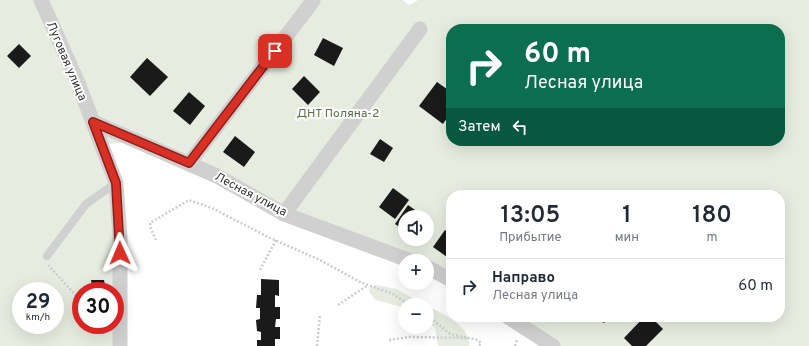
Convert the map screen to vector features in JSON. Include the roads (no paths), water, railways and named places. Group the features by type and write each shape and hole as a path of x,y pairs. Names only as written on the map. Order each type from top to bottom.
{"street":[{"name":"Луговая улица","path":"41,0 93,122 116,183 120,238 120,346"},
{"path":"189,163 313,2"},
{"path":"284,214 420,29"},
{"name":"Лесная улица","path":"93,122 217,176 284,214 398,256"},
{"path":"434,271 446,277"},
{"path":"516,322 553,346"}],"lane":[{"path":"47,260 86,204 116,183"}],"park label":[{"name":"ДНТ Поляна-2","path":"338,113"}]}
